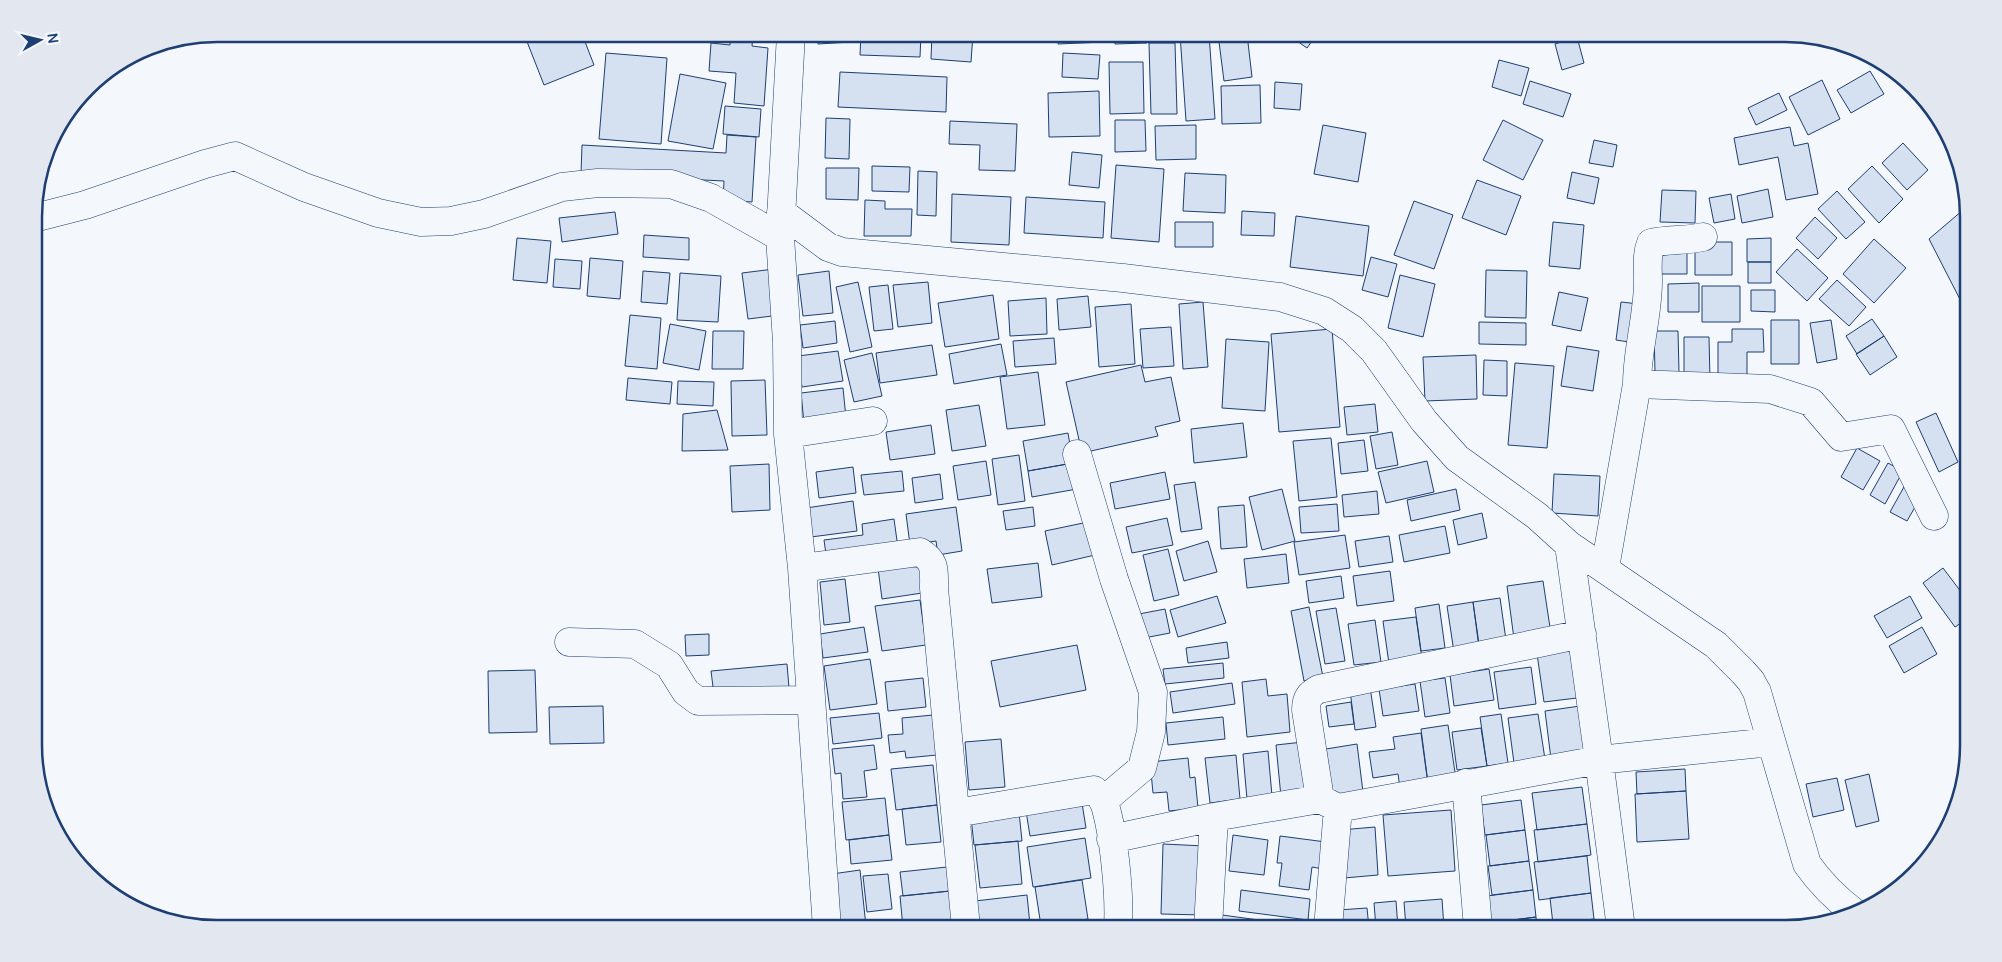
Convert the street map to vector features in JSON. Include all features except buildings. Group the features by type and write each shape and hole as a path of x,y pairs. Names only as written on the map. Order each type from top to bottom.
{"street":[{"path":"791,43 781,224 787,342 788,434 802,568 826,920"},
{"path":"43,216 85,205 205,164 235,156 304,187 378,213 421,222 451,221 484,214 562,187 598,183 671,184 781,224 842,252 1142,280 1280,297 1324,311 1352,329 1374,351 1424,421 1457,458 1537,516 1568,545 1605,568 1716,645 1751,681 1756,692 1807,864 1826,890 1847,907"},
{"path":"1605,568 1637,384 1648,284 1648,251 1651,244 1658,242 1703,237"},
{"path":"1637,384 1770,389 1811,402 1841,437 1890,429 1934,516"},
{"path":"788,434 873,420"},
{"path":"1077,454 1114,578 1153,692 1151,732 1142,768 1103,801"},
{"path":"1568,545 1582,634 1620,919"},
{"path":"802,568 920,552 930,559 934,570 934,588 965,920"},
{"path":"1328,919 1329,804 1306,710 1306,700 1311,693 1319,689 1582,634"},
{"path":"569,642 635,644 669,665 686,692 698,701 810,700"},
{"path":"1111,840 1214,817 1329,804 1599,760 1771,742"},
{"path":"1466,783 1477,919"},
{"path":"956,813 1094,790 1103,801 1111,840 1118,895 1118,919"},
{"path":"1208,919 1214,817"}]}
